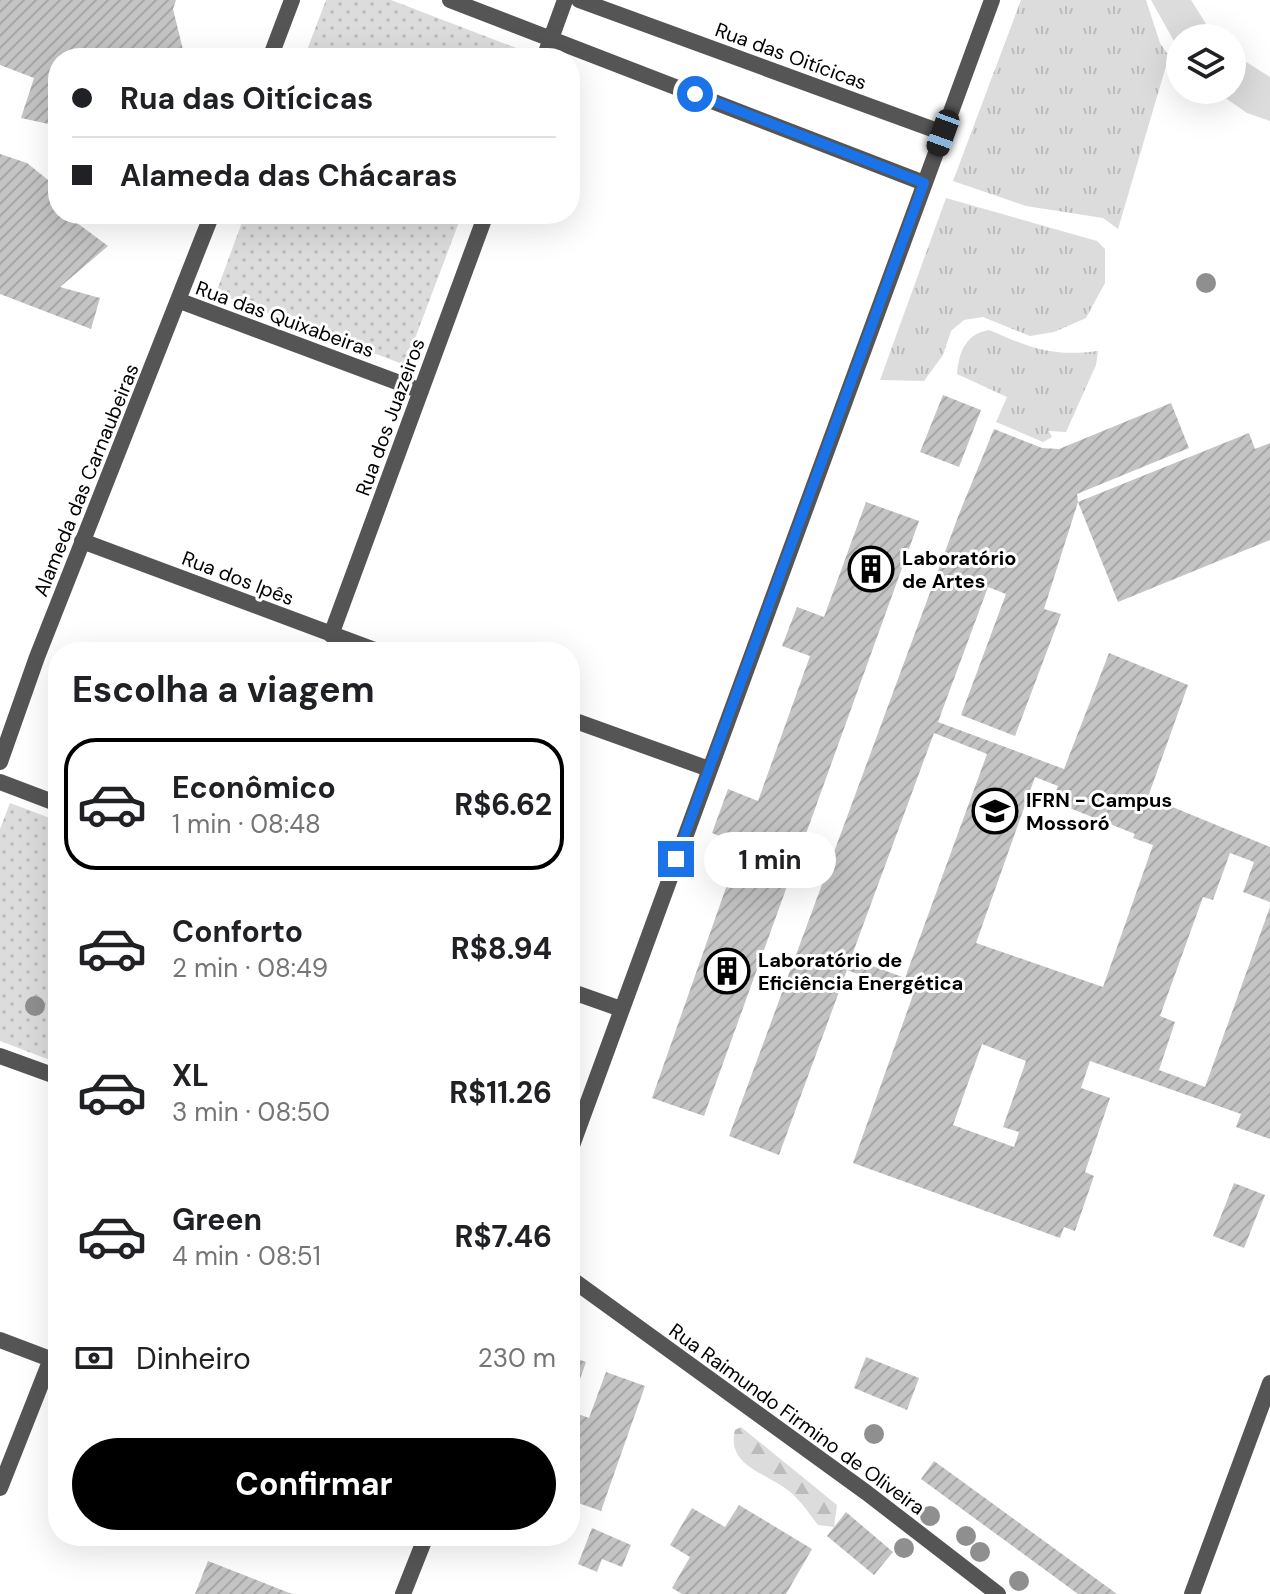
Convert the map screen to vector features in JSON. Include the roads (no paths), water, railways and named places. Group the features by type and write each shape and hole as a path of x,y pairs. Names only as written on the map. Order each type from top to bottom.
{"street":[{"path":"274,48 292,0"},
{"path":"450,0 574,48"},
{"path":"548,48 565,0"},
{"name":"Rua das Oitícicas","path":"579,0 943,133"},
{"path":"580,1123 992,0"},
{"path":"580,50 924,183"},
{"name":"Alameda das Carnaubeiras","path":"0,762 82,541 208,224"},
{"name":"Rua dos Juazeiros","path":"331,635 482,224"},
{"name":"Rua das Quixabeiras","path":"180,301 421,391"},
{"name":"Rua dos Ipês","path":"82,541 351,642"},
{"path":"580,723 709,769"},
{"path":"0,782 48,800"},
{"path":"580,995 621,1009"},
{"path":"0,1056 48,1073"},
{"name":"Rua Raimundo Firmino de Oliveira","path":"580,1285 856,1485 998,1594"},
{"path":"0,1340 48,1359"},
{"path":"0,1488 48,1375"},
{"path":"1192,1594 1270,1383"},
{"path":"403,1594 422,1546"}],"place":[{"name":"Laboratório de Artes","path":"871,569"},
{"name":"IFRN - Campus Mossoró","path":"995,811"},
{"name":"Laboratório de Eficiência Energética","path":"727,971"}]}
